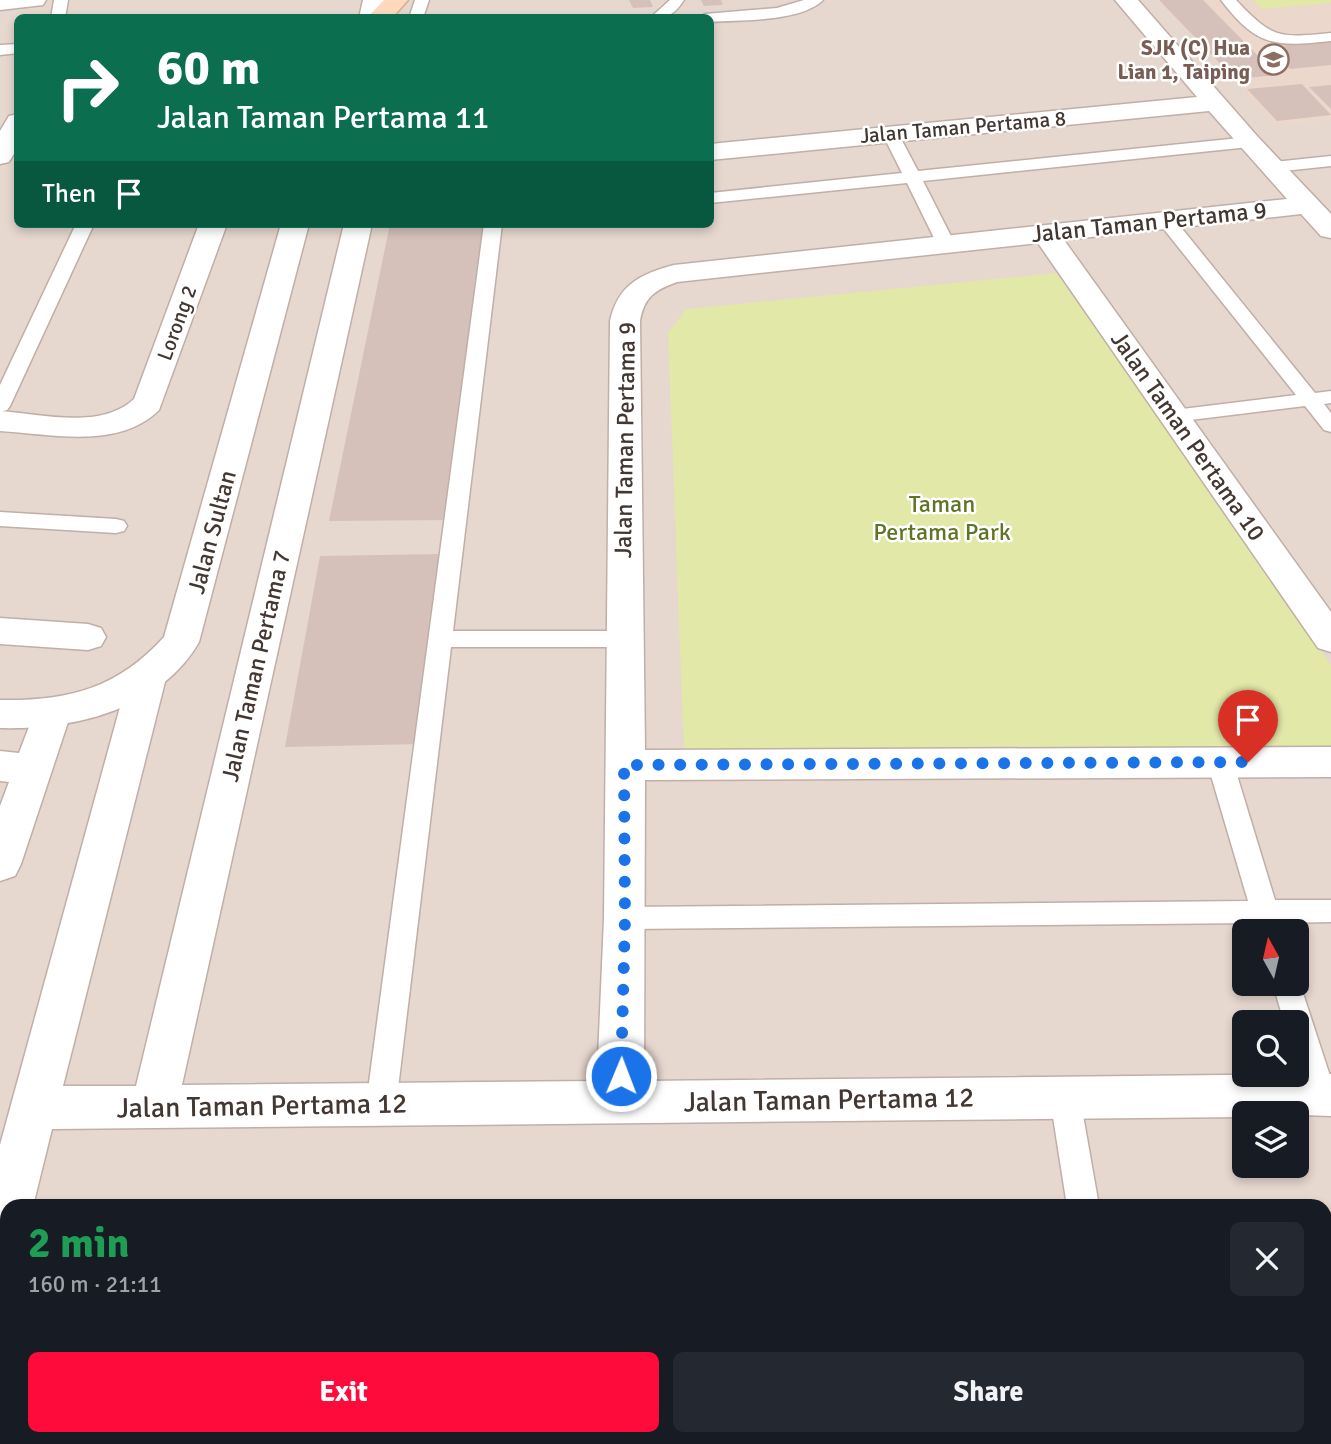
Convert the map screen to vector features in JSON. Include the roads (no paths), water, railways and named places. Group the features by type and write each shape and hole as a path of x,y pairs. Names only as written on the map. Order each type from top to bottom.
{"main road":[{"path":"383,14 397,0"}],"street":[{"path":"0,3 35,0"},
{"path":"1126,0 1249,142 1331,230"},
{"name":"Jalan Taman Pertama 8","path":"714,152 1216,103"},
{"path":"0,156 14,129"},
{"name":"Jalan Taman Pertama 9","path":"620,1102 625,918 625,321 627,306 635,291 652,281 674,274 1307,205"},
{"name":"Lorong 2","path":"0,421 92,426 112,424 133,417 148,403 212,228"},
{"name":"Jalan Sultan","path":"0,714 52,713 92,704 147,678 165,662 181,642 294,228"},
{"name":"Jalan Taman Pertama 7","path":"154,1107 357,228"},
{"name":"Jalan Taman Pertama 10","path":"1045,233 1331,639"},
{"path":"0,631 88,637"},
{"path":"10,1199 147,678"},
{"path":"0,864 17,767 52,713"},
{"path":"624,765 1331,762"},
{"name":"Jalan Taman Pertama 12","path":"34,1108 1326,1095"}],"lane":[{"path":"664,14 677,0"},
{"path":"714,17 782,11 804,7 817,0"},
{"path":"1228,0 1269,39 1282,42 1331,37"},
{"path":"890,133 946,244"},
{"path":"714,198 1249,142"},
{"path":"1274,167 1331,161"},
{"path":"1165,219 1331,426"},
{"path":"0,406 83,228"},
{"path":"381,1105 492,228"},
{"path":"1174,416 1331,397"},
{"path":"0,519 116,526"},
{"path":"440,639 624,639"},
{"path":"1220,762 1267,919"},
{"path":"1281,919 1331,911"},
{"path":"625,918 1232,921"},
{"path":"1291,996 1326,1095"},
{"path":"1065,1098 1082,1199"}],"place":[{"name":"SJK (C) Hua Lian 1, Taiping","path":"1273,60"}],"park label":[{"name":"Taman Pertama Park","path":"942,518"}]}
